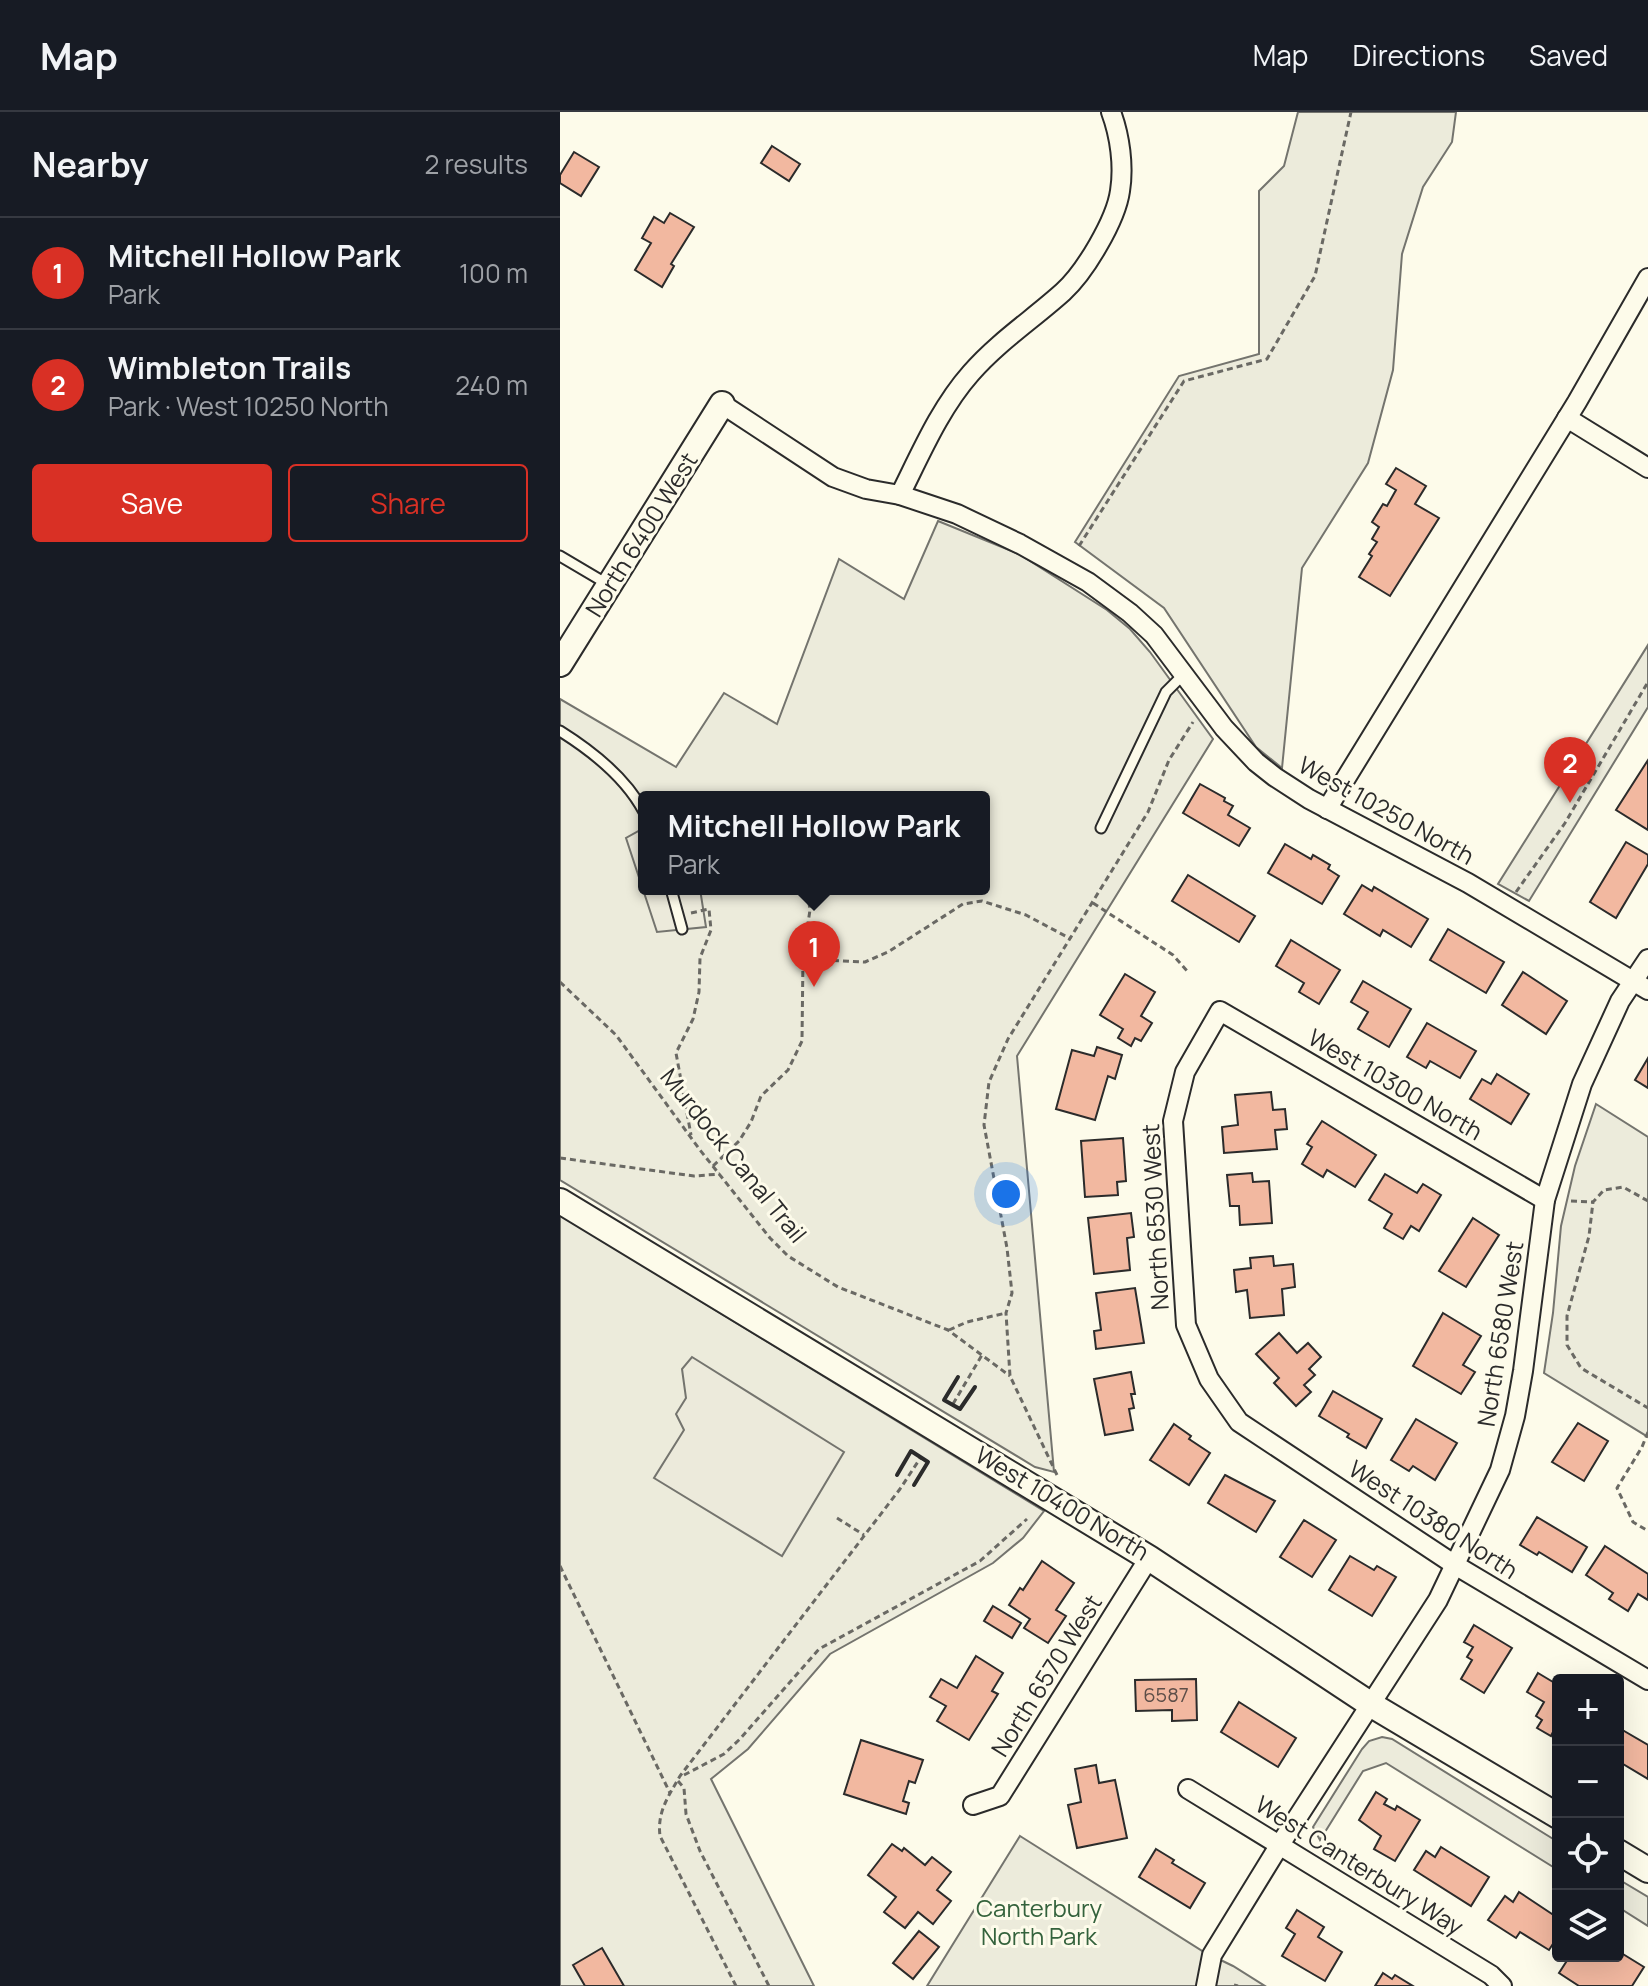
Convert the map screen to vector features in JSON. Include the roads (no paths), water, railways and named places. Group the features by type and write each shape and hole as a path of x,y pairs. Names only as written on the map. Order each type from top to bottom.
{"street":[{"path":"900,495 948,401 973,371 1033,315 1066,290 1109,223 1120,191 1118,130 1111,112"},
{"path":"1327,809 1567,418 1648,278"},
{"name":"West 10250 North","path":"722,404 833,477 957,514 1088,582 1154,635 1224,728 1256,762 1291,789 1430,862 1640,985"},
{"name":"North 6400 West","path":"560,664 722,404"},
{"path":"1567,418 1648,468"},
{"name":"North 6580 West","path":"1206,1986 1212,1955 1438,1600 1500,1470 1515,1416 1545,1200 1582,1084 1640,985 1648,959"},
{"name":"West 10300 North","path":"1220,1011 1545,1200"},
{"name":"North 6530 West","path":"1209,1379 1186,1325 1173,1121 1185,1072 1220,1011"},
{"name":"West 10400 North","path":"560,1201 1149,1558 1370,1704 1552,1812"},
{"name":"West 10380 North","path":"1209,1379 1239,1422 1455,1565 1648,1680"},
{"name":"North 6570 West","path":"973,1805 1000,1796 1149,1558"},
{"name":"West Canterbury Way","path":"1188,1789 1491,1975 1502,1986"},
{"path":"1624,1856 1648,1870"}],"lane":[{"path":"560,556 609,585"},
{"path":"1101,828 1166,692 1184,674"},
{"path":"560,731 587,749 626,786 638,803"},
{"path":"673,895 682,929"}],"place":[{"name":"Wimbleton Trails","path":"1570,803"},
{"name":"Mitchell Hollow Park","path":"814,987"}],"park label":[{"name":"Canterbury North Park","path":"1039,1923"}]}
